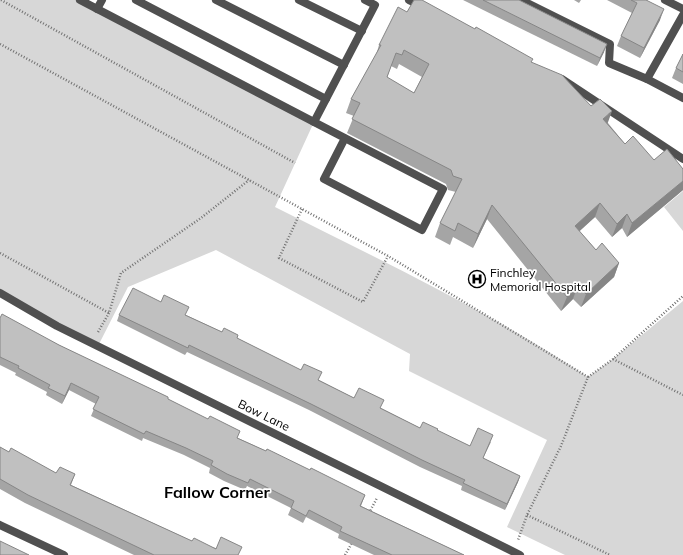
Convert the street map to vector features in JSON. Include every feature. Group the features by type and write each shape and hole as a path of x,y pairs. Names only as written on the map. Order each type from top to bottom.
{"street":[{"path":"81,0 443,189 422,230 324,178 345,138"},
{"path":"97,9 102,0"},
{"path":"136,0 326,99"},
{"path":"216,0 344,66"},
{"path":"299,0 362,31"},
{"path":"314,122 375,5 365,0"},
{"path":"409,0 430,11"},
{"path":"521,0 610,44 609,63 647,79 683,98"},
{"path":"665,0 683,9"},
{"path":"647,79 683,15"},
{"path":"555,74 683,158"},
{"name":"Bow Lane","path":"0,293 57,326 92,344 517,553"},
{"path":"0,525 64,555"}],"path":[{"path":"1,0 295,162"},
{"path":"0,44 388,256 588,377"},
{"path":"92,344 108,314 121,273 201,218 250,180"},
{"path":"302,208 279,258 363,302 388,256"},
{"path":"0,253 108,314"},
{"path":"517,553 527,514 561,446 588,377 613,359 683,296"},
{"path":"613,359 683,395"},
{"path":"368,514 383,487"},
{"path":"527,514 610,555"},
{"path":"346,555 357,534"}],"shaded area":[{"path":"0,0 85,0 314,122 275,207 473,308 512,330 588,377 613,359 683,301 683,555 565,555 507,527 547,440 409,371 410,354 216,250 128,287 98,346 0,293"},
{"path":"683,191 683,231 664,207"}],"building":[{"path":"414,0 422,0 475,29 476,27 533,59 531,62 562,75 591,106 600,99 612,111 603,119 625,144 633,136 654,160 667,149 683,169 683,181 632,223 627,214 617,224 600,203 575,226 596,250 602,243 619,263 586,294 578,285 567,297 492,205 478,234 458,223 455,231 440,223 462,179 453,176 451,170 352,119 360,103 351,99 381,45 379,45 398,7 407,12","holes":["404,50 429,64 414,93 387,77 396,53 402,55"]},
{"path":"483,0 519,0 607,44 600,58"},
{"path":"631,0 646,0 664,9 644,48 621,36 637,3"},
{"path":"683,54 683,72 676,68"},
{"path":"133,288 161,302 164,295 189,307 185,315 222,332 224,328 238,335 237,338 301,370 304,364 322,372 318,380 354,398 359,388 384,400 380,408 420,428 423,422 470,446 478,428 493,435 483,458 520,476 507,504 463,483 465,480 311,404 189,345 188,348 119,315"},
{"path":"2,314 59,345 168,397 168,399 208,419 210,416 240,431 237,438 266,451 267,449 310,470 311,468 365,495 360,506 464,555 392,555 340,531 342,527 309,510 306,516 291,508 294,501 250,479 248,483 227,474 211,465 213,461 146,431 144,434 93,409 99,397 71,383 65,396 48,388 50,385 18,368 19,366 0,357 0,318"},
{"path":"0,447 9,452 11,448 56,473 60,467 75,474 70,485 192,541 194,538 216,549 221,537 242,547 238,555 154,555 28,495 0,479"},
{"path":"0,541 29,555 0,555"}],"place":[{"name":"Finchley Memorial Hospital","path":"477,279"}],"district":[{"name":"Fallow Corner","path":"217,492"}]}
